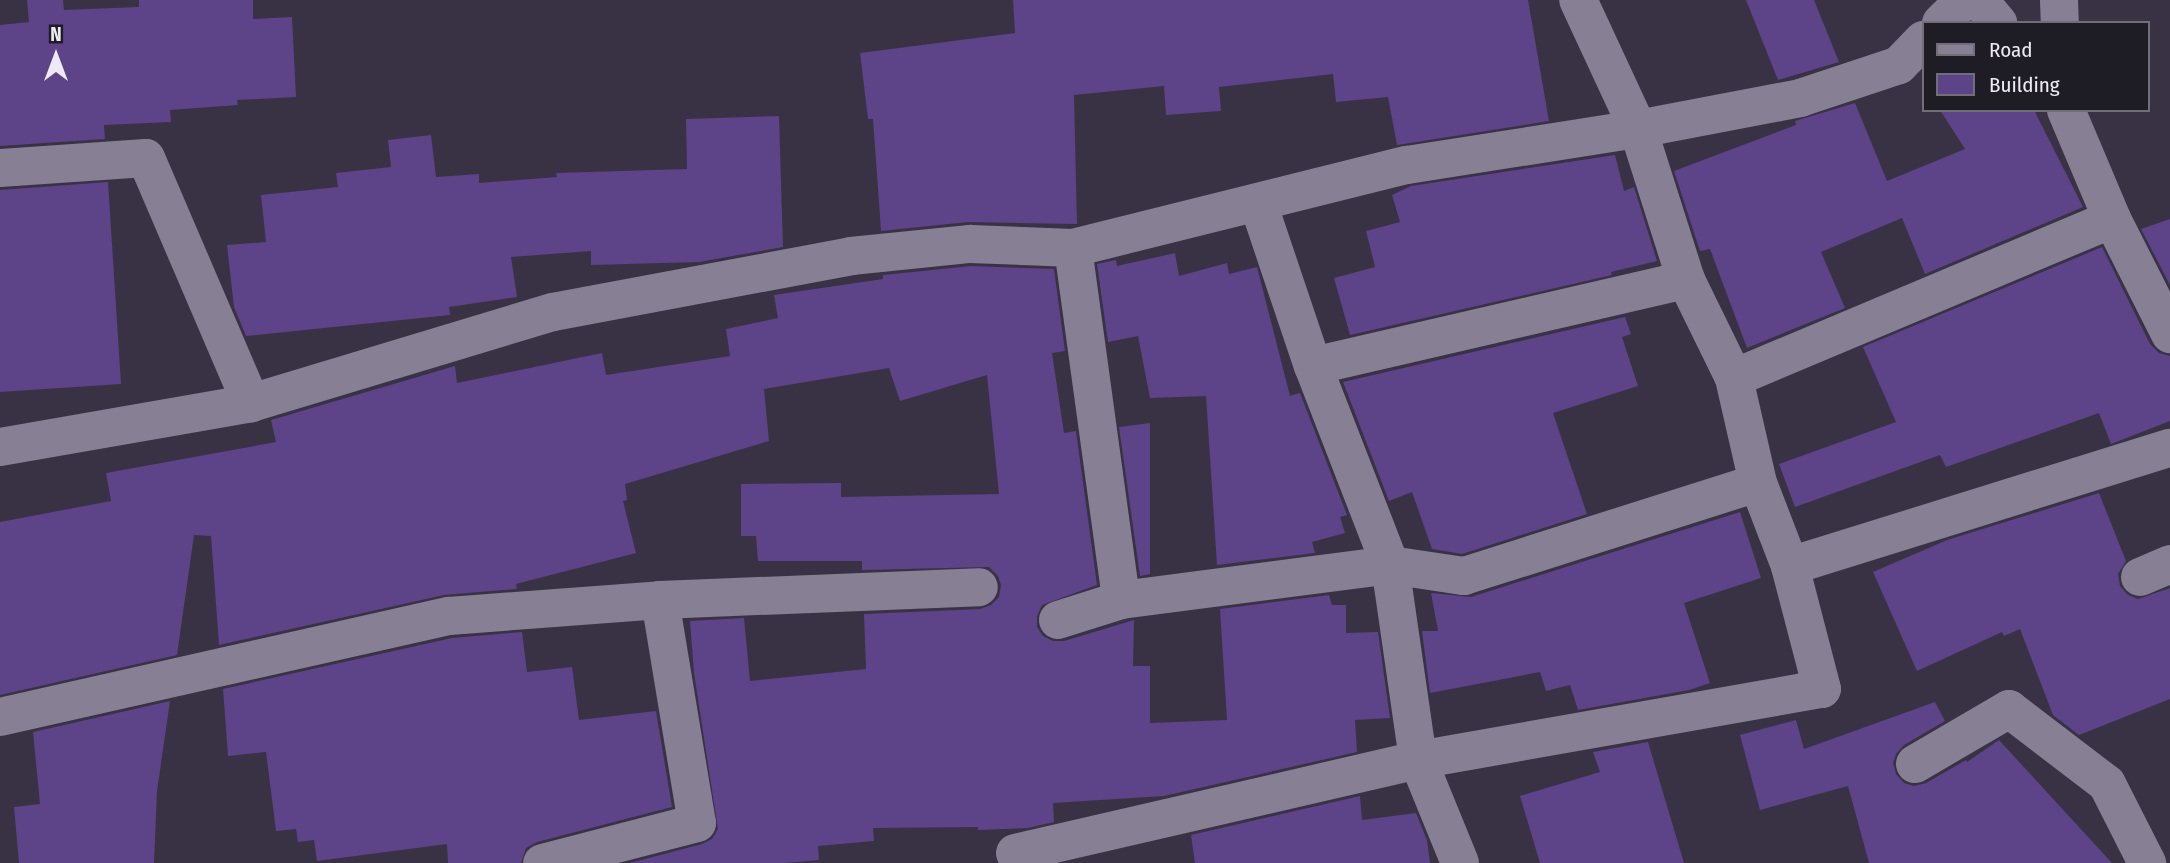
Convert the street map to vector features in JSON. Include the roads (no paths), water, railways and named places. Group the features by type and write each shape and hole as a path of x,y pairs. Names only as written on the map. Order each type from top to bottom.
{"street":[{"path":"1015,853 1418,760 1822,689 1790,566 1758,483 1734,378 1686,280 1639,129 1578,0"},
{"path":"1943,21 1964,0"},
{"path":"1979,0 1996,21"},
{"path":"2059,0 2060,21"},
{"path":"0,447 251,403 552,312 851,256 970,244 1073,248 1407,165 1639,129 1800,98 1899,65 1922,41"},
{"path":"2067,112 2112,219 2170,334"},
{"path":"0,168 146,158 251,403"},
{"path":"1258,203 1314,366 1390,565 1418,760 1460,863"},
{"path":"1734,378 2112,219"},
{"path":"1073,248 1121,600"},
{"path":"1314,366 1686,280"},
{"path":"1790,566 2170,448"},
{"path":"1058,620 1121,600 1390,565 1464,576 1758,483"},
{"path":"0,717 449,616 660,600 979,587"},
{"path":"542,863 696,823 660,600"},
{"path":"1916,764 2009,709 2107,784 2147,863"}]}
